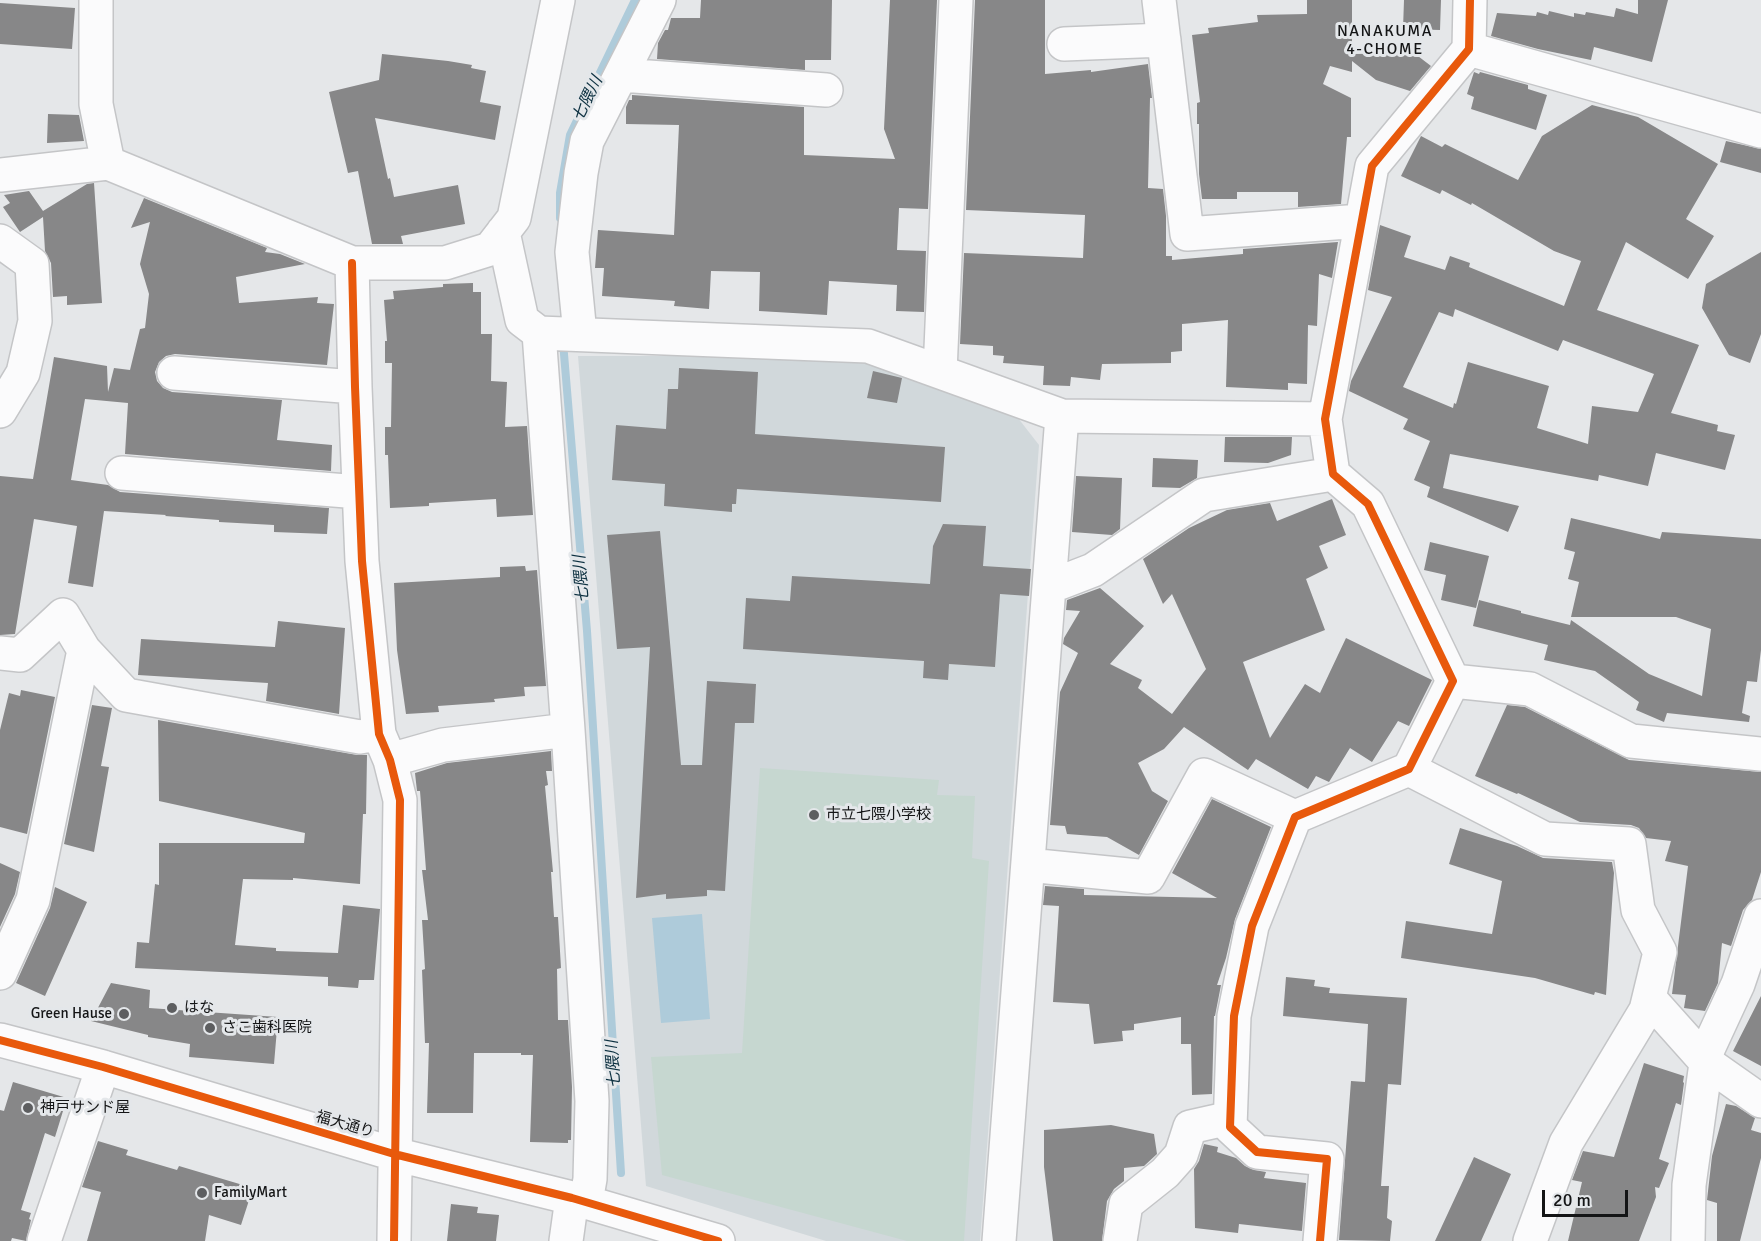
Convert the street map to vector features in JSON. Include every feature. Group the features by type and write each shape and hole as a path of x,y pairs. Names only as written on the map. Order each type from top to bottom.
{"street":[{"path":"96,0 96,104 108,163"},
{"path":"0,175 108,163 352,263 446,263 490,249 514,218 558,0"},
{"path":"580,334 572,252 587,141 659,0"},
{"path":"940,372 956,0"},
{"path":"1159,0 1187,234 1361,221"},
{"path":"1453,681 1368,504 1333,474 1325,419 1372,166 1469,49 1470,0"},
{"path":"1064,44 1164,40"},
{"path":"1469,49 1761,131"},
{"path":"621,75 826,90"},
{"path":"503,232 522,320 539,333 868,346 1062,416 1325,419"},
{"path":"0,241 32,264 35,321 23,373 0,411"},
{"path":"352,263 362,561 385,747 400,800 394,1241"},
{"path":"539,333 592,1101 590,1179 579,1200 566,1241"},
{"path":"174,373 355,387"},
{"path":"999,1241 1062,416"},
{"path":"122,473 359,492"},
{"path":"1049,587 1093,570 1204,495 1333,474"},
{"path":"0,653 20,655 63,615 84,650 126,695 360,737 385,747 442,745 568,730"},
{"path":"0,973 33,900 84,650"},
{"path":"1453,681 1530,688 1630,741 1761,754"},
{"path":"1320,1241 1327,1159 1257,1152 1230,1127 1234,1016 1251,926 1295,818 1409,769 1453,681"},
{"path":"1409,769 1545,839 1629,844 1638,910 1660,952 1646,1010 1566,1143 1530,1241"},
{"path":"1028,865 1148,877 1204,775 1295,818"},
{"path":"1688,1241 1689,1185 1708,1049 1738,984 1761,916"},
{"path":"1649,998 1707,1063 1761,1101"},
{"name":"福大通り","path":"0,1040 103,1067 394,1154 579,1200 718,1241"},
{"path":"44,1241 103,1067"},
{"path":"1120,1241 1126,1204 1165,1173 1181,1155 1190,1127 1230,1118"}],"shaded area":[{"name":"市立七隈小学校","path":"578,356 845,356 1011,409 1039,445 980,1241 826,1241 646,1186"},
{"path":"760,768 939,780 937,795 975,796 972,858 989,861 964,1241 907,1241 662,1175 651,1057 742,1053"}],"water":[{"path":"702,914 710,1019 661,1023 652,918"}],"building":[{"path":"701,0 832,0 831,60 805,60 805,70 657,59 658,43 665,30 668,30 671,18 700,18"},
{"path":"890,0 937,0 928,209 899,208 897,250 926,251 924,312 896,311 897,285 829,281 827,315 759,311 760,272 711,271 709,309 674,306 675,301 602,296 604,268 595,268 598,230 674,235 679,125 626,124 626,107 629,100 632,100 632,95 804,107 804,155 895,159 884,129"},
{"path":"975,0 1045,0 1045,74 1091,70 1091,72 1148,64 1152,98 1150,98 1148,188 1163,189 1166,256 1172,256 1172,260 1243,254 1243,249 1338,242 1332,278 1319,274 1317,326 1308,325 1307,384 1288,383 1288,390 1226,387 1228,320 1182,324 1182,351 1171,352 1171,363 1102,364 1100,380 1071,377 1070,386 1043,385 1044,366 1003,363 1004,356 993,355 993,346 960,344 964,253 1083,258 1085,215 966,210"},
{"path":"1307,0 1352,0 1352,54 1414,53 1431,66 1410,91 1376,80 1352,61 1352,72 1330,66 1323,84 1351,98 1351,137 1347,137 1341,204 1298,207 1298,192 1237,192 1237,199 1202,199 1199,174 1199,124 1197,124 1197,103 1200,102 1192,35 1209,33 1208,28 1258,22 1257,15 1307,14"},
{"path":"1404,0 1441,0 1440,30 1403,29"},
{"path":"1638,0 1668,0 1652,62 1594,47 1591,60 1491,36 1497,13 1536,16 1537,12 1548,15 1549,11 1574,17 1574,13 1585,15 1586,12 1614,17 1616,8 1638,14"},
{"path":"0,3 75,8 72,49 0,44"},
{"path":"382,54 448,61 472,65 471,68 486,71 480,102 501,106 495,140 375,118 394,197 458,185 465,224 401,236 403,244 372,244 358,171 348,173 329,92 379,80"},
{"path":"1474,72 1528,85 1528,89 1547,95 1536,130 1471,109 1474,97 1467,94"},
{"path":"1592,105 1638,117 1718,164 1686,219 1714,236 1688,279 1626,242 1597,310 1699,345 1671,413 1718,425 1717,431 1735,435 1725,470 1656,453 1648,486 1599,475 1598,481 1450,454 1443,488 1519,506 1508,532 1427,497 1430,487 1414,480 1430,441 1403,429 1408,419 1349,391 1351,381 1392,297 1368,290 1380,225 1411,236 1404,257 1445,270 1450,256 1470,263 1469,267 1564,306 1581,261 1554,251 1472,203 1471,205 1442,190 1440,194 1401,176 1421,136 1442,147 1445,144 1518,180 1542,136","holes":["1455,309 1558,351 1563,340 1654,374 1638,412 1592,406 1588,444 1537,428 1549,386 1468,362 1453,408 1403,387 1439,312 1453,317"]},
{"path":"48,114 79,115 84,141 47,143"},
{"path":"1726,141 1761,149 1761,173 1720,162"},
{"path":"94,183 102,303 67,305 67,296 53,297 51,263 45,251 43,217 20,232 3,207 10,203 4,195 29,191 43,211 87,184"},
{"path":"144,198 267,248 265,252 280,254 305,264 236,277 239,303 318,297 317,303 334,304 327,365 175,354 166,356 159,362 155,372 157,381 163,388 172,392 282,400 277,440 332,445 331,471 125,454 128,403 85,399 71,480 108,485 120,492 329,508 327,534 274,532 274,525 104,511 93,587 68,583 77,526 34,519 15,634 0,635 0,476 33,479 54,357 107,366 108,392 114,368 130,370 140,329 145,328 149,294 140,264 150,222 131,228"},
{"path":"1761,252 1761,334 1750,363 1729,355 1702,308 1706,284"},
{"path":"473,283 473,292 481,292 481,334 492,334 491,381 507,382 505,427 527,426 533,515 497,517 496,499 390,508 385,427 391,427 392,363 385,363 385,341 387,341 384,300 394,299 393,291 443,287 443,284"},
{"path":"679,368 758,372 755,434 945,447 941,502 737,489 736,504 732,504 732,512 664,506 665,484 612,480 616,425 666,429 668,389 678,389"},
{"path":"873,371 902,378 897,403 867,398"},
{"path":"1225,437 1292,437 1291,455 1268,463 1224,462"},
{"path":"1153,458 1198,460 1197,478 1180,488 1152,487"},
{"path":"1076,476 1122,478 1120,529 1112,535 1072,532"},
{"path":"1332,499 1346,535 1319,546 1328,568 1306,579 1325,630 1243,662 1270,738 1305,684 1320,693 1346,638 1432,680 1409,726 1398,721 1372,762 1350,748 1329,782 1316,776 1308,789 1256,759 1248,770 1184,727 1164,749 1138,763 1152,791 1168,801 1139,855 1107,837 1067,834 1065,826 1050,825 1060,692 1078,653 1063,644 1064,638 1080,611 1066,610 1067,600 1100,588 1144,626 1110,664 1142,680 1138,688 1172,714 1206,669 1172,594 1163,604 1143,559 1189,528 1227,510 1270,503 1277,521"},
{"path":"1571,518 1660,539 1662,532 1761,539 1761,650 1757,682 1747,681 1742,713 1750,716 1749,722 1667,713 1664,722 1636,710 1639,702 1595,671 1544,660 1548,645 1473,626 1479,600 1570,625 1571,620 1649,674 1702,696 1711,629 1676,617 1571,617 1579,582 1568,579 1575,552 1564,549"},
{"path":"943,524 986,526 983,566 1031,569 1029,596 1000,594 995,667 949,664 948,680 923,678 924,661 743,649 746,598 790,601 792,576 930,584 933,546"},
{"path":"660,531 681,765 702,765 707,681 756,684 754,723 735,723 725,891 707,890 707,896 666,899 666,894 636,898 650,647 617,649 607,535"},
{"path":"1430,542 1489,556 1476,608 1441,600 1446,575 1424,570"},
{"path":"525,566 526,571 537,570 546,686 524,687 525,696 494,699 495,702 438,706 439,712 406,714 397,650 394,583 500,577 500,567"},
{"path":"278,621 345,628 339,714 266,701 268,683 138,675 141,639 275,647"},
{"path":"21,690 55,697 27,834 0,827 0,730 9,693 20,696"},
{"path":"92,705 112,708 101,766 109,767 94,852 64,844"},
{"path":"1507,705 1525,707 1629,760 1761,772 1761,872 1752,900 1743,910 1731,946 1722,943 1718,983 1705,1011 1684,1008 1686,995 1672,994 1688,866 1665,861 1671,841 1646,838 1639,828 1631,825 1580,822 1475,776"},
{"path":"158,720 367,755 366,814 363,814 360,884 293,878 293,880 243,879 235,945 276,948 276,951 338,953 343,905 380,909 374,980 359,980 358,988 328,986 328,977 135,968 137,942 149,943 155,884 159,885 159,843 304,843 305,833 159,801"},
{"path":"551,751 552,771 546,771 548,785 545,786 553,872 551,872 554,917 558,917 561,968 557,969 558,1020 568,1020 572,1087 571,1140 568,1140 568,1143 530,1142 533,1055 474,1053 473,1113 427,1113 429,1043 425,1043 422,970 425,969 422,920 428,920 422,870 426,870 420,791 417,791 415,773 447,763"},
{"path":"1212,799 1271,827 1235,919 1217,985 1221,985 1214,1016 1212,1094 1192,1095 1191,1044 1181,1044 1181,1017 1134,1024 1134,1030 1122,1031 1123,1041 1094,1044 1089,1004 1053,1002 1059,906 1043,905 1045,886 1084,889 1084,895 1217,898 1172,873"},
{"path":"1460,828 1517,846 1543,858 1612,862 1614,873 1606,995 1595,992 1594,995 1535,978 1401,958 1406,921 1492,934 1502,881 1449,864"},
{"path":"0,863 20,872 15,894 0,927"},
{"path":"55,887 87,902 45,996 16,983 50,908"},
{"path":"1286,977 1315,980 1314,986 1330,988 1329,993 1407,998 1401,1085 1388,1084 1381,1186 1389,1186 1387,1218 1392,1221 1390,1241 1339,1240 1351,1081 1365,1082 1368,1024 1283,1016"},
{"path":"111,983 150,990 149,1008 278,1017 274,1064 189,1057 190,1044 148,1037 148,1035 91,1021"},
{"path":"1761,996 1761,1066 1733,1051"},
{"path":"1644,1063 1684,1076 1684,1083 1681,1105 1676,1103 1659,1159 1669,1163 1659,1188 1655,1187 1656,1197 1639,1241 1568,1241 1582,1182 1572,1180 1583,1151 1614,1157"},
{"path":"13,1082 67,1098 55,1137 45,1133 21,1210 31,1213 26,1241 12,1238 11,1241 0,1241 0,1110 4,1111"},
{"path":"1726,1104 1736,1106 1755,1118 1751,1130 1761,1133 1761,1158 1740,1241 1717,1241 1717,1203 1707,1200 1712,1156"},
{"path":"1111,1125 1154,1134 1157,1154 1144,1166 1124,1168 1124,1181 1114,1189 1107,1201 1102,1241 1053,1241 1044,1167 1044,1130"},
{"path":"98,1141 128,1150 126,1155 177,1170 179,1166 253,1188 241,1225 209,1215 205,1241 87,1241 101,1192 82,1187"},
{"path":"1204,1144 1218,1147 1217,1152 1236,1158 1245,1166 1266,1172 1264,1178 1306,1183 1302,1231 1239,1224 1238,1233 1195,1228 1194,1169"},
{"path":"1474,1157 1511,1174 1481,1241 1435,1241"},
{"path":"451,1204 478,1207 477,1213 499,1215 496,1241 447,1241"}],"waterway":[{"name":"七隈川","path":"560,218 560,193 570,135 635,0"},
{"name":"七隈川","path":"563,342 587,631 621,1173"}],"cycle path":[{"path":"1320,1241 1327,1159 1257,1152 1230,1127 1234,1016 1252,926 1295,817 1409,769 1453,681 1368,504 1333,474 1325,419 1372,166 1469,49 1470,0"},
{"path":"352,263 362,561 379,734 390,760 400,800 394,1241"},
{"path":"0,1040 103,1067 394,1154 572,1198 718,1241"}],"place":[{"name":"市立七隈小学校","path":"814,815"},
{"name":"はな","path":"172,1008"},
{"name":"Green Hause","path":"124,1014"},
{"name":"さこ歯科医院","path":"210,1028"},
{"name":"神戸サンド屋","path":"28,1108"},
{"name":"FamilyMart","path":"202,1193"}],"district":[{"name":"NANAKUMA 4-CHOME","path":"1385,41"}]}
